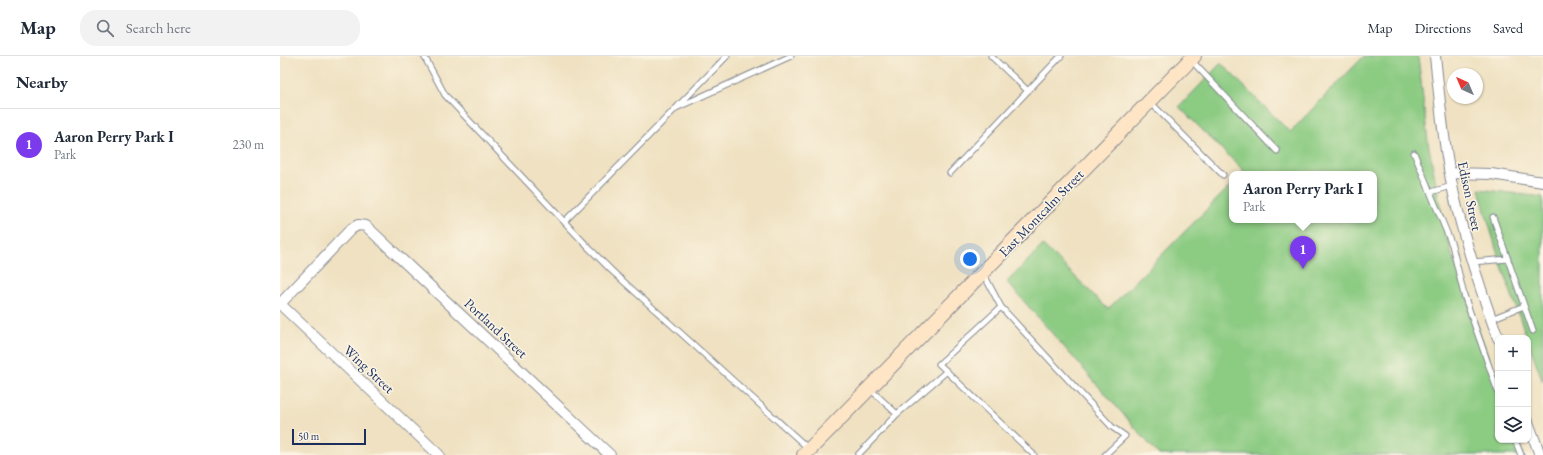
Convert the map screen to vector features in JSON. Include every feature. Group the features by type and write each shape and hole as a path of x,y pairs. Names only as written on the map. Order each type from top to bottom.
{"main road":[{"name":"East Montcalm Street","path":"810,453 869,389 982,272 1192,58"}],"street":[{"name":"Edison Street","path":"1435,56 1452,186 1472,262 1497,335"},
{"path":"1450,173 1491,174 1543,182"},
{"name":"Portland Street","path":"280,304 351,229 361,225 370,229 610,455"},
{"name":"Wing Street","path":"280,304 439,455"},
{"path":"1531,430 1540,455"}],"lane":[{"path":"424,56 445,95 612,271 810,453"},
{"path":"565,221 727,56"},
{"path":"676,108 791,56"},
{"path":"991,56 1028,91"},
{"path":"950,173 1061,56"},
{"path":"1192,58 1277,151"},
{"path":"1150,102 1223,176"},
{"path":"1414,153 1452,245 1464,295 1495,383"},
{"path":"1431,192 1452,186"},
{"path":"1493,217 1533,331"},
{"path":"1472,262 1508,259"},
{"path":"982,272 1001,307 1112,427 1125,436 1105,455"},
{"path":"1491,319 1524,306"},
{"path":"1001,307 939,364 1034,455"},
{"path":"858,455 897,414 947,371"},
{"path":"869,389 897,414"},
{"path":"1516,443 1520,455"}],"green space":[{"path":"1364,56 1418,56 1428,142 1444,225 1452,255 1495,376 1495,443 1519,443 1523,455 1159,455 1007,282 1043,245 1108,309 1229,187 1229,223 1377,223 1377,171 1244,171 1179,107 1221,63 1290,132"},
{"path":"1479,189 1543,197 1543,382 1531,349 1531,335 1526,335"}],"place":[{"name":"Aaron Perry Park I","path":"1303,269"}]}
